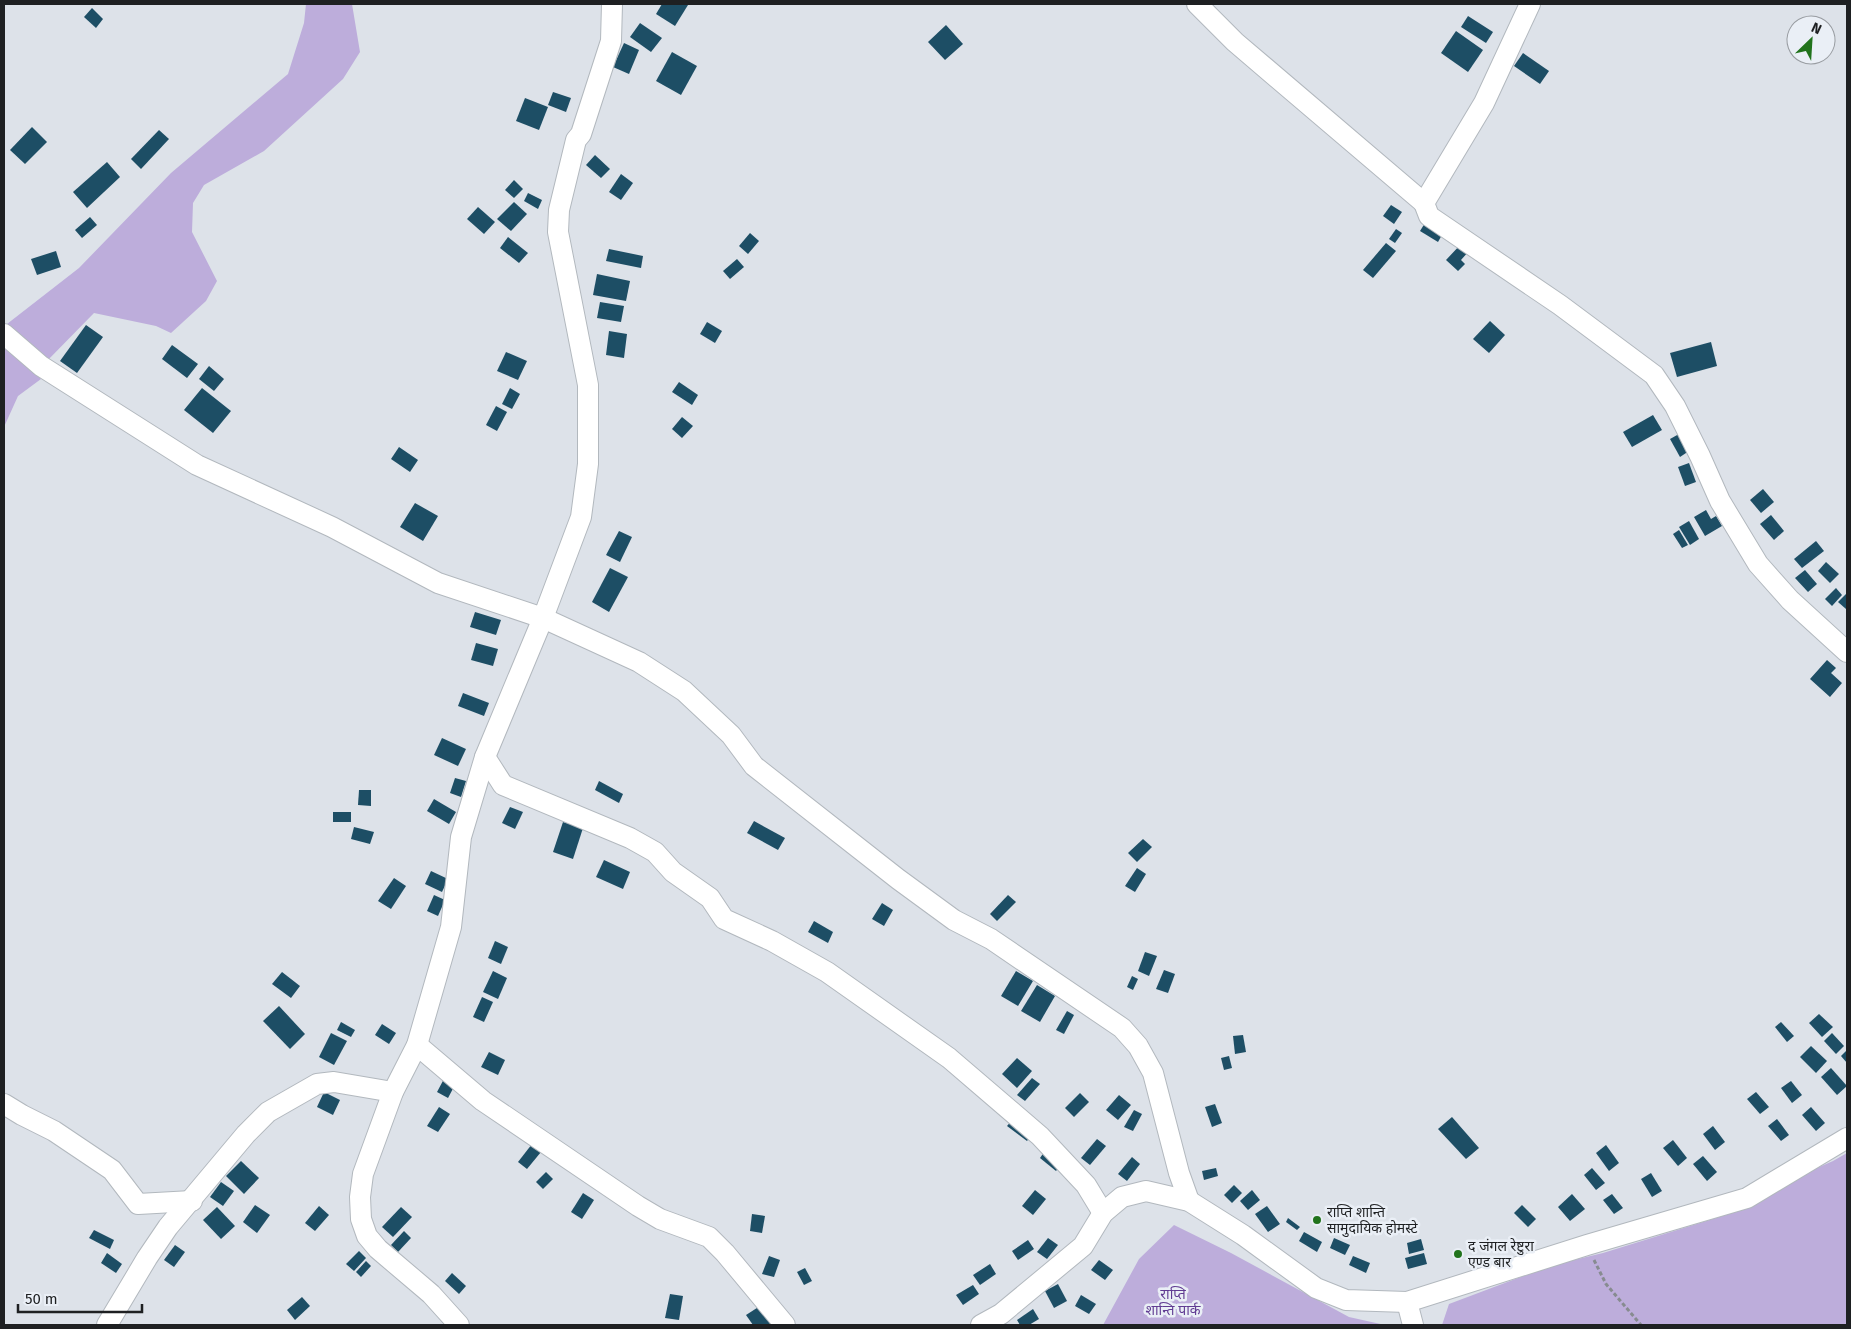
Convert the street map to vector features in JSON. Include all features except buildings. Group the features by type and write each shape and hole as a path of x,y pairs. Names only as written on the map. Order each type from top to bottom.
{"street":[{"path":"459,1325 431,1294 378,1249 367,1236 361,1220 360,1197 363,1174 393,1092 418,1045 451,927 461,838 485,758 543,618 581,517 588,464 588,385 558,232 559,210 576,140 582,134 611,41 612,4"},
{"path":"1197,4 1235,42 1424,203 1429,216 1560,305 1654,375 1675,406 1720,501 1739,536 1758,564 1790,600 1847,652"},
{"path":"1424,203 1484,103 1530,4"},
{"path":"4,334 41,366 198,465 332,527 438,582 543,618 640,662 684,691 731,735 754,766 898,879 954,920 991,939 1122,1028 1138,1046 1154,1073 1179,1173 1189,1201"},
{"path":"485,758 503,785 630,838 655,852 673,872 710,898 724,919 772,941 827,972 949,1058 1040,1136 1086,1185 1103,1213"},
{"path":"418,1045 483,1101 638,1206 660,1219 709,1237 726,1253 785,1325"},
{"path":"107,1325 168,1227 192,1201 218,1166 268,1112 317,1084 334,1082 393,1092"},
{"path":"4,1104 54,1131 112,1170 138,1204 192,1201"},
{"path":"981,1325 1001,1314 1083,1246 1103,1213 1122,1197 1146,1191 1189,1201 1243,1235 1316,1288 1346,1300 1407,1302 1747,1198 1847,1138"},
{"path":"1407,1302 1413,1325"}],"path":[{"path":"1587,1246 1606,1284 1641,1325"}],"green space":[{"path":"306,4 352,4 360,52 343,79 264,151 204,185 193,203 192,232 217,281 206,301 171,333 156,326 94,313 46,362 7,324 79,268 171,173 288,74 304,23"},
{"path":"4,347 41,379 18,396 4,427"},
{"path":"1847,1153 1847,1325 1442,1325 1449,1304 1553,1265 1603,1253 1745,1209 1792,1179"},
{"name":"राप्ति शान्ति पार्क","path":"1174,1225 1231,1253 1349,1317 1385,1325 1103,1325 1139,1259"}],"place":[{"name":"राप्ति शान्ति सामुदायिक होमस्टे","path":"1317,1220"},
{"name":"द जंगल रेष्टुरा एण्ड बार","path":"1458,1254"}]}
